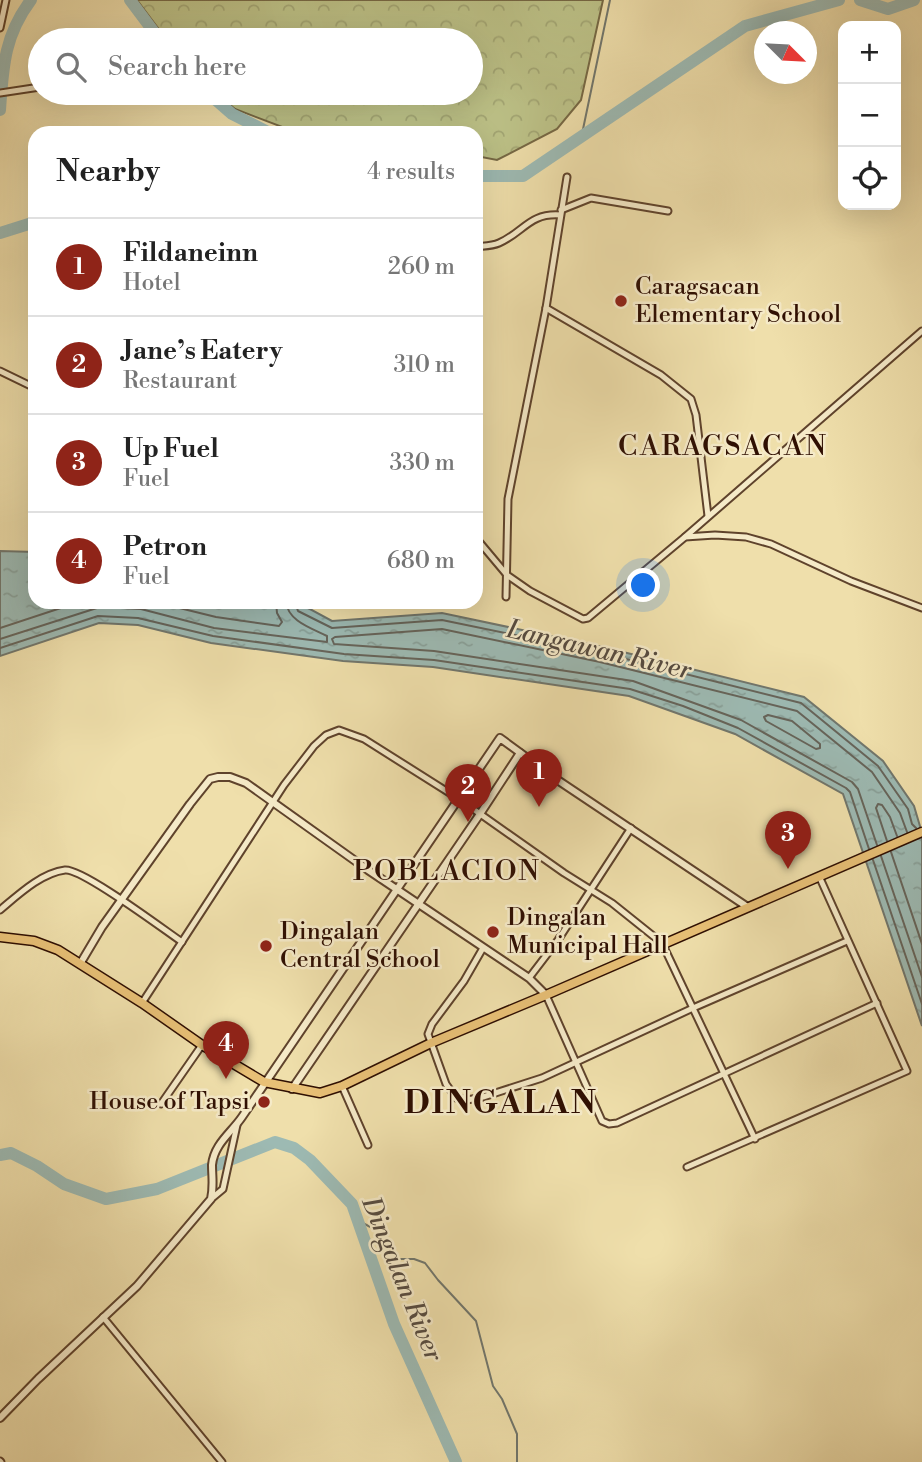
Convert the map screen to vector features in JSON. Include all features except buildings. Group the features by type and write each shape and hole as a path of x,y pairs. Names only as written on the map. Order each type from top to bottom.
{"main road":[{"path":"0,937 34,941 48,946 264,1082 320,1093 342,1086 431,1043 922,832"}],"street":[{"path":"0,28 6,0"},
{"path":"0,93 28,89"},
{"path":"506,597 508,499 546,308 567,177"},
{"path":"483,246 499,243 536,218 561,212 591,198 668,211"},
{"path":"546,308 637,359 687,394 695,406 708,516"},
{"path":"483,546 507,575 530,591 583,620 589,618 922,331"},
{"path":"0,371 28,385"},
{"path":"685,537 736,535 756,539 922,608"},
{"path":"142,1003 273,801 314,746 326,735 339,730 364,739 459,799 636,920 663,943 755,1139"},
{"path":"211,1199 214,1178 212,1164 218,1147 237,1125 500,738 746,906"},
{"path":"292,1088 520,752"},
{"path":"80,964 190,804 210,779 218,776 238,779 273,801 529,978 547,995 602,1121 609,1124 617,1123 877,1003"},
{"path":"529,978 631,828"},
{"path":"0,910 42,879 63,870 73,870 182,942"},
{"path":"687,1167 907,1071 846,941 819,876"},
{"path":"483,948 428,1034 436,1061 453,1096 467,1100 496,1094 542,1078 846,941"},
{"path":"161,1104 202,1045"},
{"path":"342,1086 368,1145"},
{"path":"0,1418 137,1286 211,1199 220,1192 225,1182 237,1125"},
{"path":"103,1317 222,1462"}],"green space":[{"path":"137,0 603,0 581,100 557,129 497,160 483,157 483,126 280,126 230,105 483,105 483,28 158,28"}],"water":[{"name":"Langawan River","path":"0,551 28,552 28,609 310,609 332,621 442,613 603,647 804,697 883,761 914,806 922,833 922,1026 843,794 735,734 629,696 433,667 343,661 211,643 138,625 99,623 0,656"}],"waterway":[{"path":"0,110 6,52 15,26 31,0"},
{"path":"130,0 151,28"},
{"path":"582,134 610,0"},
{"path":"483,176 523,176 745,26 839,0"},
{"path":"860,0 888,9 914,0"},
{"path":"222,105 232,114 256,126"},
{"path":"0,233 28,224"},
{"name":"Dingalan River","path":"0,1155 11,1153 64,1184 106,1199 157,1189 275,1142 294,1148 310,1160 352,1204 394,1324 456,1462"},
{"path":"357,1220 378,1231 389,1252 396,1259 414,1259 425,1263 476,1321 493,1386 502,1399 517,1434 517,1462"}],"place":[{"name":"Caragsacan Elementary School","path":"621,301"},
{"name":"Fildaneinn","path":"539,807"},
{"name":"Jane’s Eatery","path":"468,822"},
{"name":"Up Fuel","path":"788,869"},
{"name":"Dingalan Municipal Hall","path":"493,932"},
{"name":"Dingalan Central School","path":"266,946"},
{"name":"Petron","path":"226,1079"},
{"name":"House of Tapsi","path":"264,1102"}],"district":[{"name":"CARAGSACAN","path":"723,446"},
{"name":"POBLACION","path":"447,871"},
{"name":"DINGALAN","path":"501,1103"}]}
